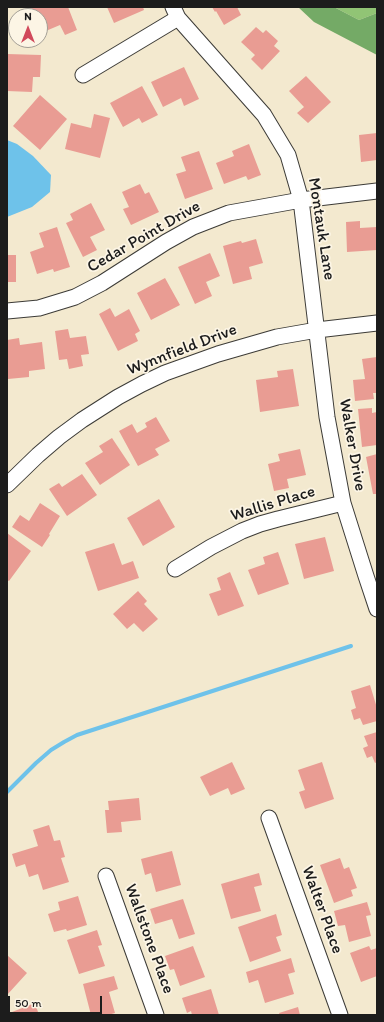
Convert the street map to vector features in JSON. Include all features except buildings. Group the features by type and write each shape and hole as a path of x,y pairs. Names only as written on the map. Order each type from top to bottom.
{"street":[{"path":"83,75 175,13"},
{"name":"Montauk Lane","path":"175,13 264,115 288,155 301,200 316,330"},
{"name":"Cedar Point Drive","path":"7,311 39,308 75,297 102,283 166,242 193,227 229,213 301,200 377,191"},
{"name":"Wynnfield Drive","path":"7,485 38,455 70,429 106,404 142,384 187,365 237,348 277,337 316,330 377,323"},
{"name":"Walker Drive","path":"316,330 328,416 343,503 377,609"},
{"name":"Wallis Place","path":"175,569 225,539 260,524 343,503"},
{"name":"Walter Place","path":"269,818 340,1015"},
{"name":"Wallstone Place","path":"106,876 156,1015"}],"green space":[{"path":"298,7 334,7 359,20 377,13 377,55 314,22"},
{"path":"334,7 377,7 377,13 359,20"}],"water":[{"path":"7,140 17,144 33,156 51,175 50,192 32,207 7,217"}],"waterway":[{"path":"7,792 51,750 77,735 351,646"}]}
